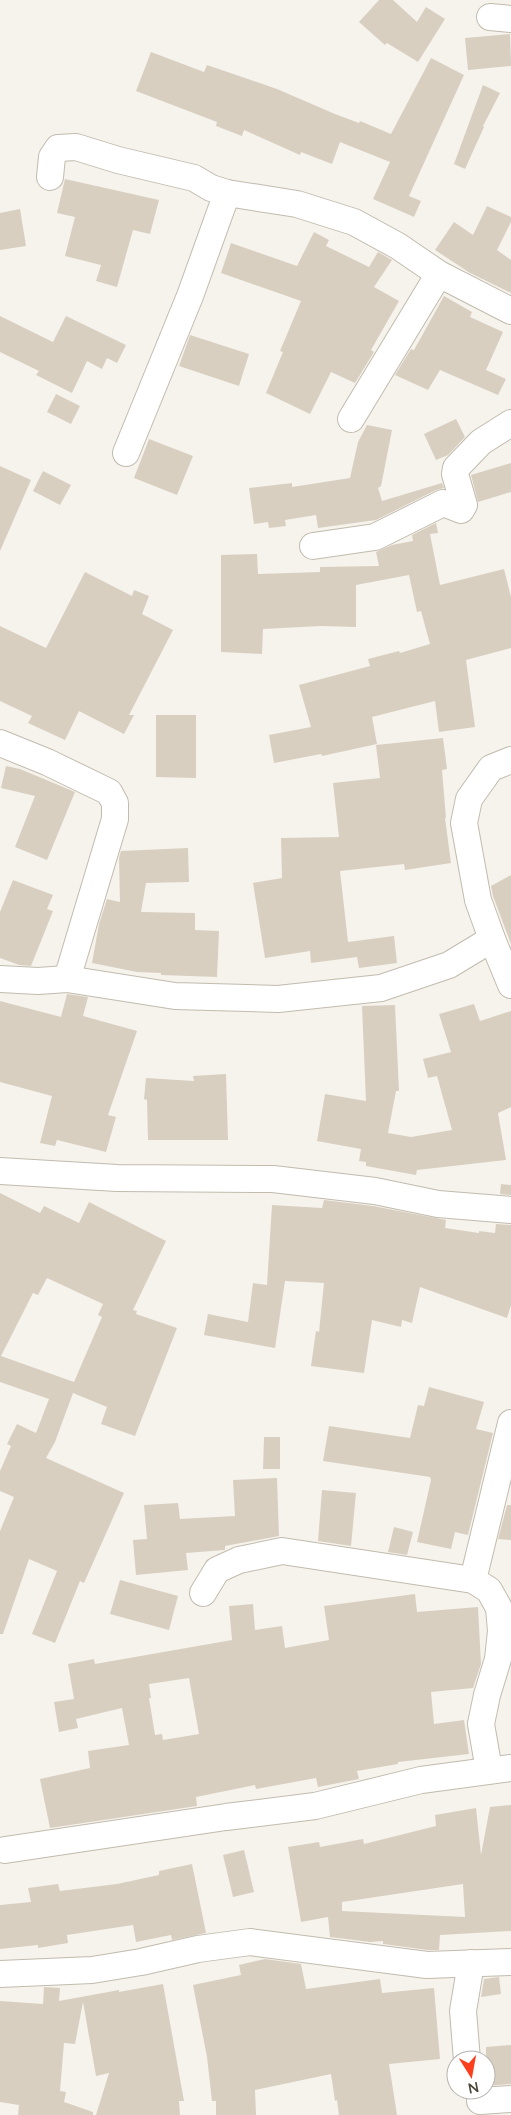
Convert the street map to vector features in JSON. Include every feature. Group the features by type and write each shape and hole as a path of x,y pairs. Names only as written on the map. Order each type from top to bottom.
{"street":[{"path":"50,177 52,157 58,148 76,147 118,160 194,178 211,188 227,193 297,204 354,222 398,246 439,274 511,311"},
{"path":"126,453 190,296 227,193"},
{"path":"351,419 439,274"},
{"path":"313,546 375,537 443,503 461,510 464,505 455,474 456,468 481,442 511,422"},
{"path":"0,743 47,762 109,792 115,803 115,819 67,979"},
{"path":"511,760 491,768 469,799 464,823 478,900 511,985"},
{"path":"0,979 38,982 67,979 175,996 278,999 381,988 449,964 492,939"},
{"path":"0,1171 117,1178 273,1179 374,1191 438,1204 511,1210"},
{"path":"473,1580 511,1423"},
{"path":"5,1850 226,1817 316,1806 421,1780 500,1769 481,1724 487,1695 498,1659 501,1631 499,1608 489,1590 473,1580 282,1551 239,1560 217,1570 203,1593"},
{"path":"0,1974 92,1970 141,1962 198,1949 250,1942 426,1965 511,1962"},
{"path":"466,2050 463,2011 471,1963"},
{"path":"481,2102 511,2099"}],"building":[{"path":"379,0 393,0 417,22 426,7 445,19 418,62 387,43 385,45 359,22"},
{"path":"510,34 511,66 468,70 465,38"},
{"path":"151,52 204,72 207,65 277,89 335,114 359,123 360,121 391,134 431,58 464,75 409,196 421,201 414,217 373,199 390,162 340,142 332,164 301,152 300,155 244,130 242,136 216,126 217,122 136,91"},
{"path":"483,85 500,93 483,126 465,169 454,164"},
{"path":"65,179 159,200 150,234 133,230 117,287 96,281 101,265 65,256 75,217 57,213"},
{"path":"487,206 511,217 511,222 497,250 511,260 511,293 470,273 435,250 454,222 473,235"},
{"path":"20,209 26,246 0,250 0,213"},
{"path":"314,232 329,240 326,246 369,267 378,252 392,260 374,287 399,301 371,350 374,352 355,383 331,372 310,414 266,393 283,352 280,351 301,301 221,273 231,243 297,266"},
{"path":"444,296 472,312 470,317 503,332 486,370 506,379 498,395 440,370 428,390 395,375 411,349 414,350"},
{"path":"0,316 53,342 66,316 126,345 117,363 107,358 102,369 87,361 72,393 36,375 39,371 0,352"},
{"path":"190,335 249,354 239,386 179,366"},
{"path":"56,394 80,406 71,424 47,412"},
{"path":"456,419 465,437 448,455 436,460 424,434"},
{"path":"367,425 392,430 381,486 378,488 382,501 442,483 444,488 436,490 376,520 318,528 316,515 285,520 286,526 269,528 268,522 254,524 249,488 292,483 292,487 350,478 358,442"},
{"path":"149,439 193,456 177,495 134,478"},
{"path":"511,463 511,492 478,502 471,475"},
{"path":"0,466 31,480 0,551"},
{"path":"43,471 71,485 60,505 33,491"},
{"path":"436,523 438,533 430,534 440,585 504,569 511,597 511,648 466,660 475,727 439,732 435,701 372,717 377,744 322,756 321,754 274,763 269,735 311,727 299,685 370,666 368,659 399,651 400,653 430,644 421,611 417,612 409,575 356,585 356,627 321,626 263,629 262,654 221,652 221,555 257,554 258,574 320,572 320,567 379,566 376,552 392,545 413,541 412,535"},
{"path":"85,572 132,596 134,590 149,596 142,614 173,630 129,715 134,715 124,734 79,711 65,740 28,723 32,716 0,701 0,626 46,648"},
{"path":"156,715 196,715 196,778 156,777"},
{"path":"443,738 447,769 442,770 445,818 451,863 405,870 404,864 340,871 348,942 394,936 397,963 359,968 357,957 311,963 310,951 265,958 253,883 282,878 281,838 339,837 333,783 380,778 376,745"},
{"path":"6,766 20,769 75,792 47,860 15,847 35,796 1,788"},
{"path":"188,848 189,882 146,883 141,912 195,913 195,930 219,931 217,977 161,975 161,973 137,972 92,963 99,924 107,899 120,902 119,858 121,851"},
{"path":"511,875 511,944 491,886"},
{"path":"13,880 53,895 47,909 53,911 31,966 19,965 0,958 0,912"},
{"path":"67,994 88,997 83,1016 137,1031 108,1115 116,1117 106,1152 57,1140 55,1146 40,1143 52,1096 0,1082 0,1001 61,1017"},
{"path":"474,1004 480,1021 511,1011 511,1107 498,1113 506,1160 417,1170 416,1175 366,1166 366,1162 359,1161 361,1149 317,1141 325,1094 366,1101 362,1006 395,1005 399,1091 396,1091 388,1133 411,1137 452,1130 437,1076 428,1078 423,1059 451,1052 439,1014"},
{"path":"226,1074 228,1140 148,1140 147,1100 144,1099 146,1078 194,1081 193,1076"},
{"path":"501,1184 511,1185 511,1195 500,1194"},
{"path":"0,1193 40,1213 44,1206 79,1223 89,1202 166,1241 133,1310 137,1311 136,1314 177,1328 135,1436 101,1424 107,1407 73,1393 55,1442 46,1458 124,1493 84,1583 80,1581 55,1643 32,1634 57,1571 29,1559 3,1634 0,1634 0,1531 14,1497 0,1491 0,1471 11,1446 7,1444 17,1424 36,1433 49,1399 0,1382","holes":["47,1278 103,1304 98,1315 102,1317 74,1382 1,1356 33,1293 38,1295"]},
{"path":"324,1200 373,1206 446,1220 445,1228 479,1233 479,1231 495,1233 496,1224 511,1225 511,1305 507,1318 420,1287 412,1323 402,1320 401,1327 372,1320 364,1373 311,1366 316,1331 319,1332 324,1283 285,1281 275,1348 204,1335 208,1314 248,1322 253,1283 267,1285 272,1205 322,1208"},
{"path":"429,1387 484,1402 476,1429 493,1433 468,1535 455,1532 451,1549 417,1542 431,1480 430,1477 323,1461 329,1426 410,1438 418,1405 424,1406"},
{"path":"264,1437 280,1437 280,1469 263,1469"},
{"path":"277,1478 279,1536 225,1546 225,1550 186,1553 188,1570 136,1575 133,1540 147,1539 144,1505 178,1503 180,1519 235,1516 233,1480"},
{"path":"322,1490 356,1493 351,1546 318,1541"},
{"path":"507,1505 511,1505 511,1540 498,1539"},
{"path":"394,1527 413,1532 407,1555 388,1552"},
{"path":"120,1580 178,1596 169,1630 110,1614"},
{"path":"415,1594 417,1612 478,1607 481,1664 473,1688 431,1692 434,1724 464,1720 469,1754 398,1762 398,1764 357,1771 359,1779 318,1787 316,1778 256,1789 255,1785 196,1797 197,1806 50,1828 40,1779 90,1768 88,1751 129,1745 122,1708 76,1719 78,1728 59,1732 54,1702 74,1699 68,1664 94,1659 95,1664 232,1640 229,1606 253,1604 255,1630 282,1626 285,1648 329,1640 324,1606","holes":["189,1678 199,1734 163,1740 162,1734 155,1735 149,1698 151,1698 149,1684"]},
{"path":"511,1805 511,1931 440,1935 439,1950 428,1950 383,1944 383,1941 370,1942 330,1937 328,1917 301,1922 288,1847 319,1842 320,1847 363,1839 364,1844 436,1826 435,1815 476,1808 481,1855 490,1807","holes":["463,1884 465,1917 342,1911 342,1902"]},
{"path":"244,1850 254,1892 233,1897 223,1855"},
{"path":"192,1864 206,1933 172,1940 171,1935 136,1942 133,1925 67,1935 68,1943 38,1948 38,1945 0,1949 0,1905 31,1902 28,1888 58,1884 60,1891 117,1884 159,1875 159,1871"},
{"path":"265,1959 301,1964 306,1989 380,1979 382,1993 434,1988 440,2059 389,2064 397,2115 339,2115 331,2074 255,2090 256,2115 216,2115 216,2101 212,2101 207,2057 193,1985 241,1975 239,1965"},
{"path":"499,1977 501,1994 481,1997 484,1979"},
{"path":"163,1984 184,2101 179,2101 180,2115 96,2115 109,2073 96,2076 83,2002 75,2044 64,2043 60,2091 66,2092 64,2102 93,2112 93,2115 18,2115 19,2105 0,2102 0,2001 43,2004 44,1987 60,1988 59,2001"},
{"path":"511,2045 511,2084 496,2085 496,2050 486,2050 486,2047"}]}
